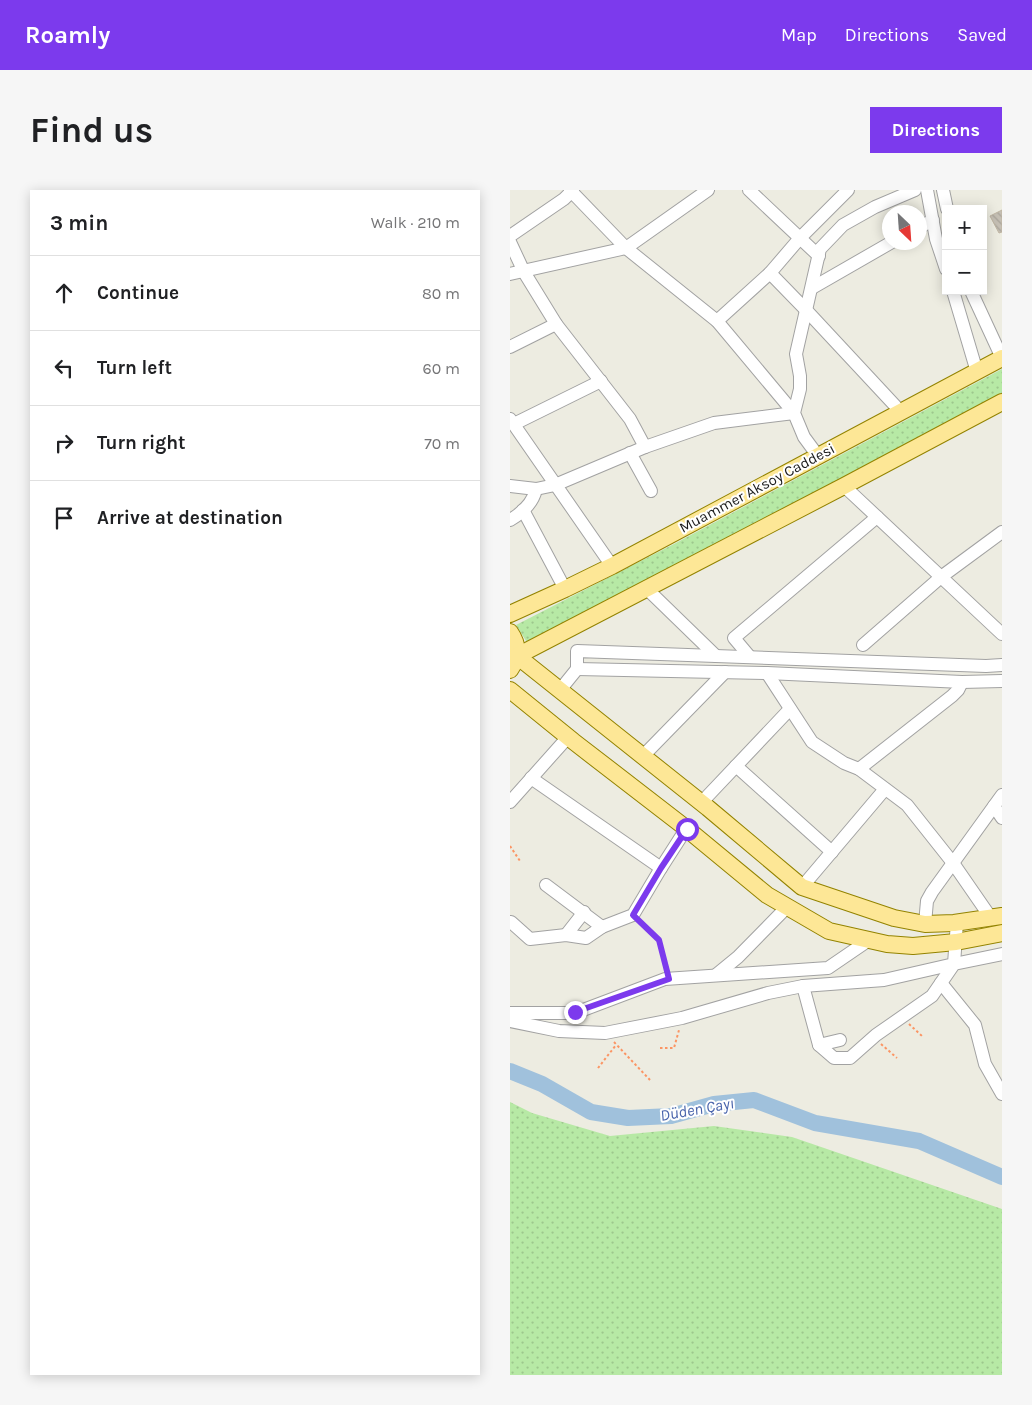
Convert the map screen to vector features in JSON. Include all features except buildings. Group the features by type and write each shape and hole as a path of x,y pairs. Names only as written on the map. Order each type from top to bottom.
{"main road":[{"name":"Muammer Aksoy Caddesi","path":"510,614 612,566 1002,358"},
{"path":"514,663 647,589 1002,402"},
{"path":"510,632 515,639 514,663"},
{"path":"514,663 560,690 802,887 894,918 925,924 997,917"},
{"path":"511,692 686,829 767,896 830,931 887,944 913,946 956,942 1002,933"}],"street":[{"path":"510,236 564,199 571,190 626,248 717,321 794,412 804,437 818,456"},
{"path":"510,274 626,248 708,190"},
{"path":"749,190 819,256"},
{"path":"794,412 800,389 796,354 820,249 842,225 875,207 915,190"},
{"path":"927,190 936,239 942,257"},
{"path":"943,190 946,205"},
{"path":"717,321 770,273 839,193"},
{"path":"927,223 932,220"},
{"path":"510,242 524,272 556,324 630,419 645,446"},
{"path":"812,288 882,248"},
{"path":"770,273 901,412"},
{"path":"954,295 977,372"},
{"path":"973,295 1002,358"},
{"path":"510,347 556,324"},
{"path":"600,381 512,421 612,566"},
{"path":"510,486 536,489 555,485 645,446 714,424 794,412"},
{"path":"630,452 651,491"},
{"path":"844,486 1002,634"},
{"path":"510,520 534,500 536,489"},
{"path":"523,510 565,589"},
{"path":"750,657 734,638 877,518"},
{"path":"863,645 941,576 1002,532"},
{"path":"647,589 716,656"},
{"path":"560,690 576,669 577,651 986,666 1002,665"},
{"path":"576,669 767,672 962,682 1002,681"},
{"path":"643,756 725,672"},
{"path":"767,672 812,742 859,769 907,805 997,917"},
{"path":"859,769 952,696 962,682"},
{"path":"701,803 790,709"},
{"path":"510,800 568,737"},
{"path":"736,766 832,852"},
{"path":"531,778 661,868"},
{"path":"802,887 885,789"},
{"path":"925,924 927,902 1002,795"},
{"path":"994,806 1002,818"},
{"path":"511,922 530,939 566,935 586,938 602,927 633,915 686,829"},
{"path":"546,885 602,927"},
{"path":"716,975 738,957 787,907"},
{"path":"566,935 584,912"},
{"path":"803,986 818,1045 834,1058 850,1058 874,1037 932,996 954,964 957,922"},
{"path":"980,937 1000,957"},
{"path":"510,1013 575,1012 669,979 828,968 869,940"},
{"path":"510,1021 559,1031 605,1034 682,1018 768,993 803,986 884,980 954,964 1000,957"},
{"path":"941,983 975,1025 985,1064 1002,1094"},
{"path":"818,1045 840,1040"}],"path":[{"path":"510,846 520,861"},
{"path":"633,915 659,940 669,979"},
{"path":"902,1017 922,1036"},
{"path":"660,1048 674,1048 682,1018"},
{"path":"605,1034 650,1080"},
{"path":"874,1037 897,1058"},
{"path":"598,1068 616,1045"}],"green space":[{"path":"1002,369 1002,393 528,644 516,625 674,544"},
{"path":"510,1102 532,1113 610,1136 714,1126 792,1137 1002,1209 1002,1375 510,1375"}],"waterway":[{"name":"Düden Çayı","path":"510,1071 542,1084 591,1112 628,1118 671,1116 714,1104 754,1100 815,1123 919,1141 1002,1177"}],"route":[{"path":"575,1012 669,979 659,940 633,915 687,829"}]}
